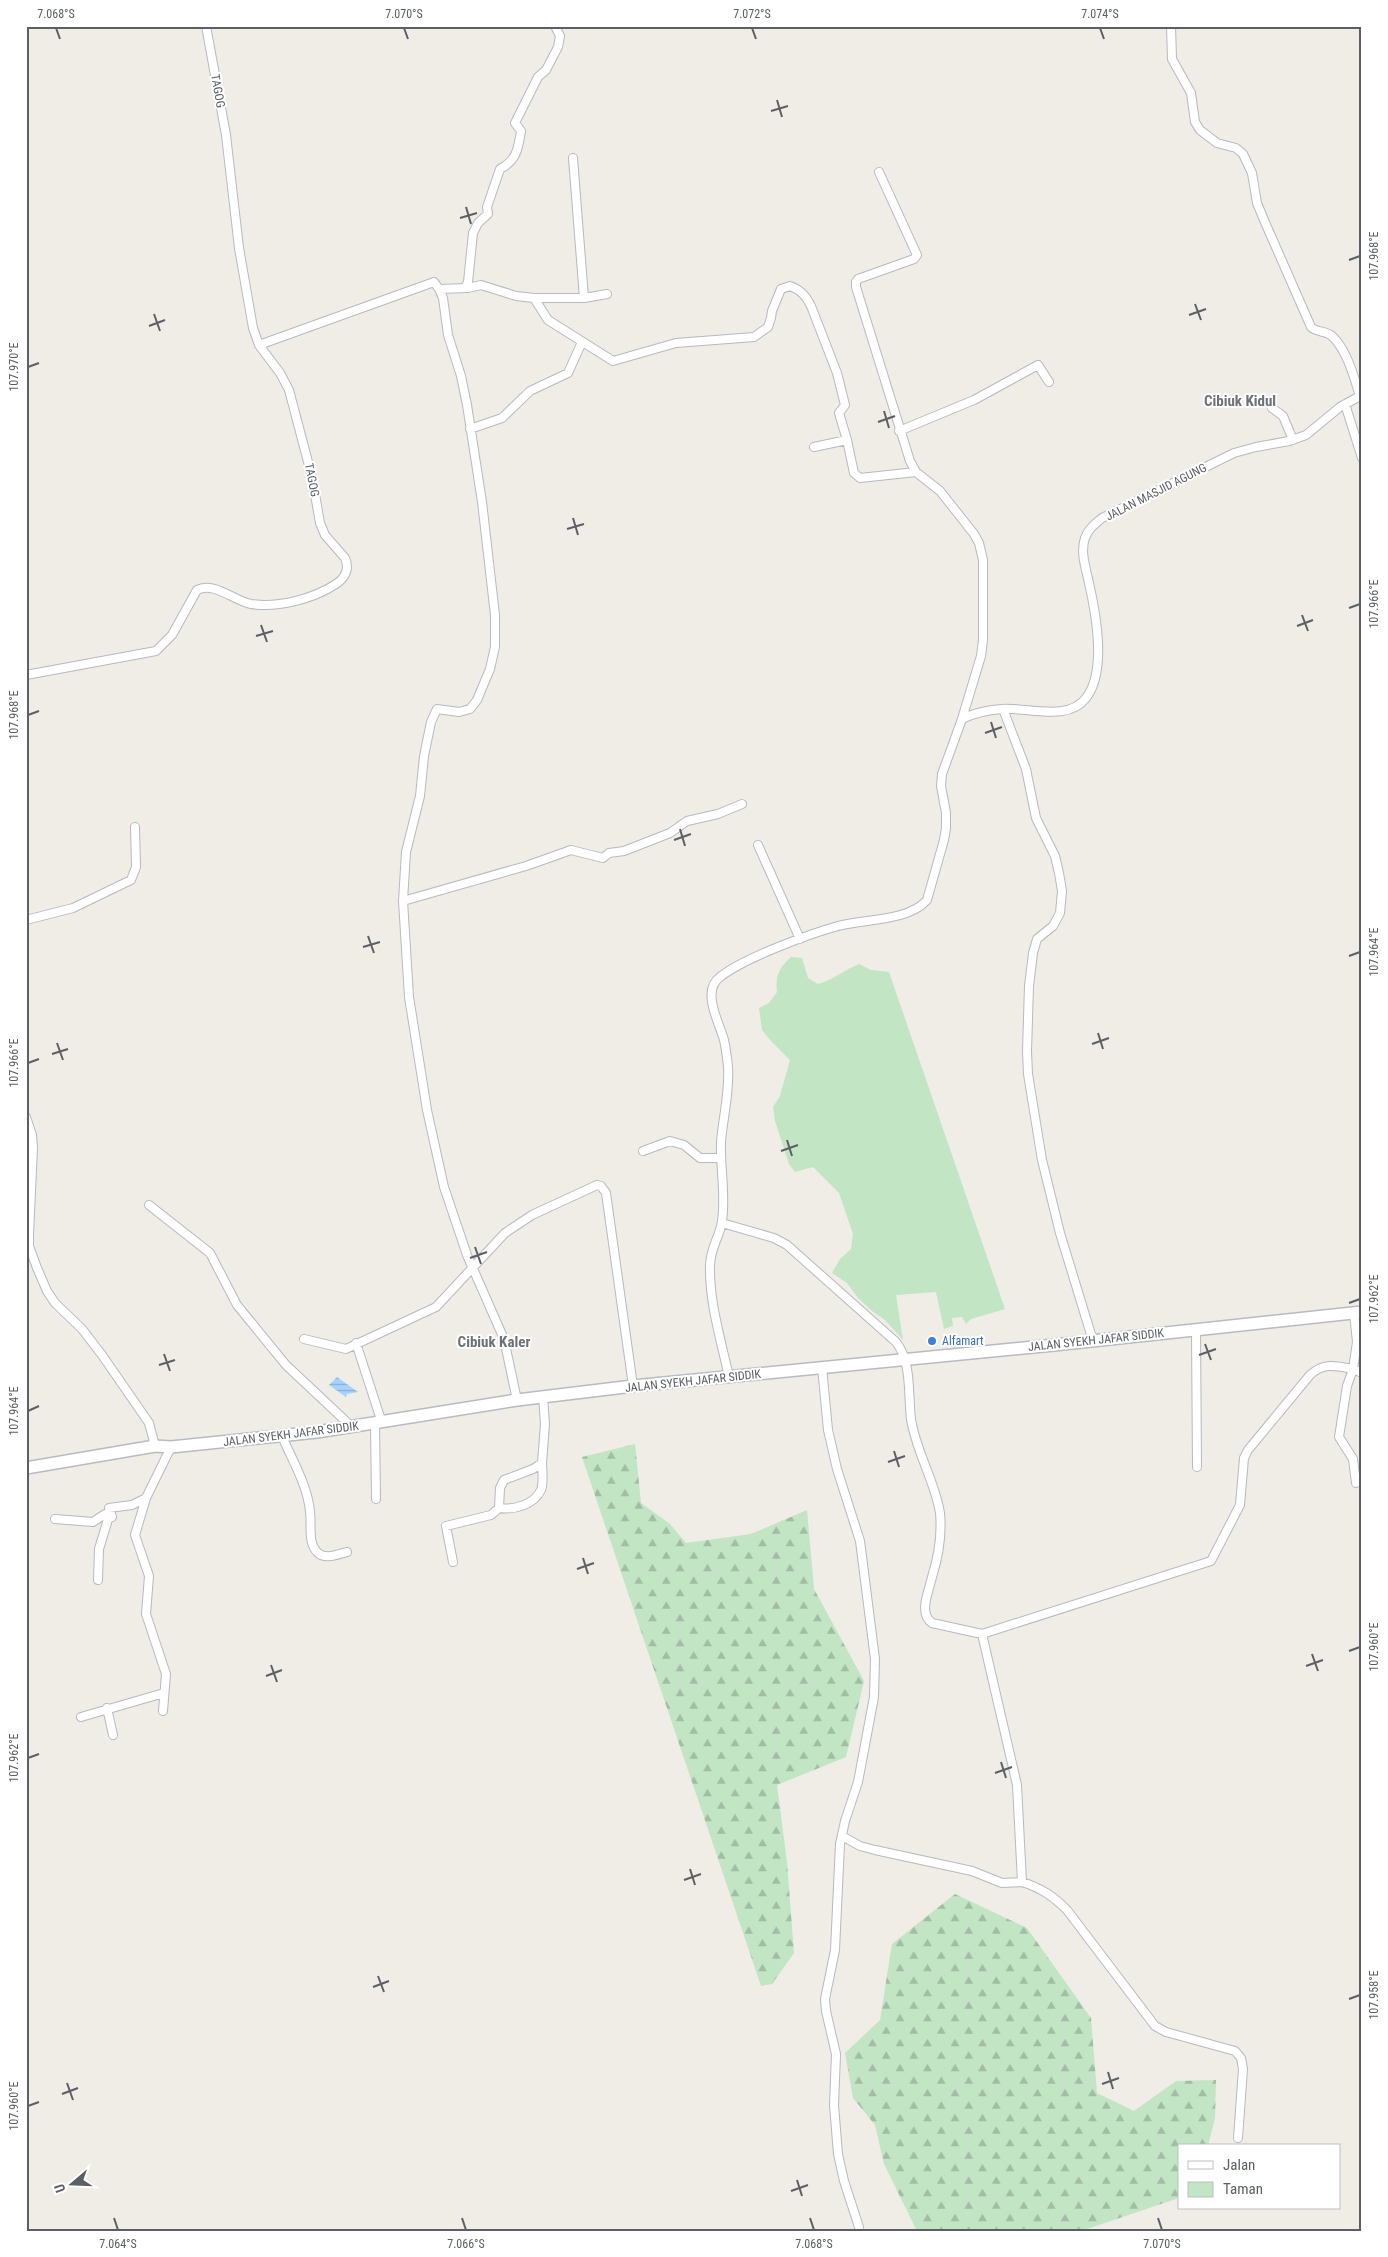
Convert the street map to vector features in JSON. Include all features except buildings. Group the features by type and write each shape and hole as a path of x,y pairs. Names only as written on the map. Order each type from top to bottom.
{"main road":[{"name":"JALAN SYEKH JAFAR SIDDIK","path":"26,1468 155,1446 171,1447 282,1436 379,1423 517,1400 633,1386 1358,1313"}],"street":[{"name":"TAGOG","path":"26,675 156,651 166,642 197,590 202,588 212,588 250,604 274,604 321,594 340,581 346,574 347,563 345,558 324,535 320,523 312,476 289,390 280,373 259,345 246,296 226,136 206,26"},
{"path":"465,288 468,282 473,232 478,223 488,214 490,199 500,169 510,164 517,153 521,131 515,123 538,77 546,70 558,47 560,36 555,26"},
{"path":"1171,26 1171,53 1191,93 1195,122 1200,130 1217,143 1236,148 1243,154 1252,173 1257,204 1311,327 1315,331 1328,333 1341,347 1361,396"},
{"path":"573,158 584,298"},
{"path":"729,1376 711,1281 711,1252 722,1223 721,1158 728,1068 725,1043 713,1005 712,988 715,982 729,972 800,939 837,926 909,913 922,906 927,900 946,828 946,813 940,786 942,774 962,719 981,656 983,640 982,553 974,534 940,491 916,472 905,451 856,282 863,277 914,259 917,255 879,172"},
{"path":"259,345 434,282 443,298 448,335 464,387 482,502 494,606 495,647 490,669 470,709 459,712 441,708 435,712 424,756 420,796 406,852 403,901 409,997 427,1110 444,1187 472,1267 504,1339 517,1400"},
{"path":"439,289 481,285 516,296 534,298 584,298 607,294"},
{"path":"534,298 548,320 613,361 676,343 754,337 768,327 777,295 781,289 790,286 796,288 807,297 812,306 837,372 845,405 839,413 854,473 860,478 916,472"},
{"path":"470,429 502,418 530,391 568,373 582,342"},
{"path":"900,431 974,400 1038,366 1049,382"},
{"name":"JALAN MASJID AGUNG","path":"962,719 1003,709 1053,712 1064,710 1082,702 1092,688 1098,664 1097,638 1083,549 1084,540 1089,529 1102,518 1220,459 1244,450 1293,440 1311,432 1345,404 1361,396"},
{"path":"1345,404 1362,458"},
{"path":"1272,408 1283,416 1293,440"},
{"path":"814,447 847,440"},
{"path":"1003,709 1026,769 1036,818 1055,856 1062,891 1060,913 1053,926 1038,940 1033,953 1029,986 1028,1074 1042,1160 1060,1233 1094,1341"},
{"path":"403,901 526,866 566,851 575,850 603,858 609,852 624,851 661,837 687,822 718,814 742,804"},
{"path":"26,920 73,908 131,880 136,867 135,827"},
{"path":"758,845 800,939"},
{"path":"26,1117 33,1148 29,1234 32,1257 47,1291 55,1303 82,1329 149,1423 155,1446"},
{"path":"643,1152 670,1141 684,1145 700,1158 721,1158"},
{"path":"304,1339 346,1349 440,1305 472,1267 505,1233 520,1221 592,1185 601,1186 606,1194 633,1386"},
{"path":"149,1205 210,1253 237,1305 286,1365 352,1427"},
{"path":"722,1223 774,1238 787,1246 896,1342 906,1359 915,1435 938,1506 940,1519 938,1551 925,1604 925,1614 932,1623 982,1634 1211,1561 1240,1505 1244,1458 1251,1445 1316,1370 1328,1365 1353,1369 1362,1373"},
{"path":"1356,1483 1354,1464 1340,1437 1347,1386 1353,1369 1357,1342 1358,1313"},
{"path":"1196,1330 1197,1467"},
{"path":"356,1343 379,1423 376,1499"},
{"path":"822,1367 828,1430 836,1469 860,1541 875,1659 874,1697 858,1782 842,1836 835,1950 825,1999 836,2054 835,2112 838,2154 844,2181 859,2227"},
{"path":"499,1508 509,1510 522,1506 536,1497 542,1489 545,1424 543,1397"},
{"path":"282,1436 307,1496 311,1513 312,1543 315,1549 320,1554 329,1556 347,1552"},
{"path":"163,1711 165,1670 146,1607 149,1576 135,1535 146,1498 171,1447"},
{"path":"453,1562 446,1526 491,1515 499,1508 500,1488 504,1480 533,1469 542,1462"},
{"path":"55,1519 93,1522 100,1516 112,1518 109,1508 132,1505 146,1498"},
{"path":"98,1580 99,1549 109,1516"},
{"path":"982,1634 1016,1778 1022,1882"},
{"path":"81,1717 164,1692"},
{"path":"107,1708 113,1735"},
{"path":"842,1836 860,1846 972,1871 1002,1883 1022,1882 1040,1888 1054,1896 1067,1910 1155,2026 1166,2032 1235,2051 1241,2058 1243,2069 1238,2138"}],"green space":[{"path":"791,957 802,958 808,978 818,984 859,964 871,970 889,972 1005,1309 971,1319 966,1324 962,1317 952,1318 953,1326 944,1329 936,1292 896,1295 903,1340 885,1320 858,1298 847,1283 832,1273 840,1259 851,1249 853,1234 839,1193 813,1167 795,1172 789,1164 775,1121 773,1107 780,1096 790,1060 762,1030 759,1008 769,1003 777,992 779,973 783,965"},
{"path":"635,1444 641,1503 670,1524 686,1543 751,1534 807,1510 814,1589 864,1681 846,1757 777,1785 787,1862 794,1953 772,1984 761,1986 582,1457"},
{"path":"955,1894 1027,1928 1091,2018 1097,2093 1134,2111 1176,2081 1216,2080 1215,2118 1208,2144 1178,2144 1178,2198 1081,2231 917,2231 884,2164 875,2125 853,2098 845,2053 880,2020 892,1944"}],"water":[{"path":"337,1377 358,1392 347,1394 346,1397 329,1385"}],"place":[{"name":"Alfamart","path":"932,1341"}],"district":[{"name":"Cibiuk Kidul","path":"1240,401"},
{"name":"Cibiuk Kaler","path":"494,1342"}]}
